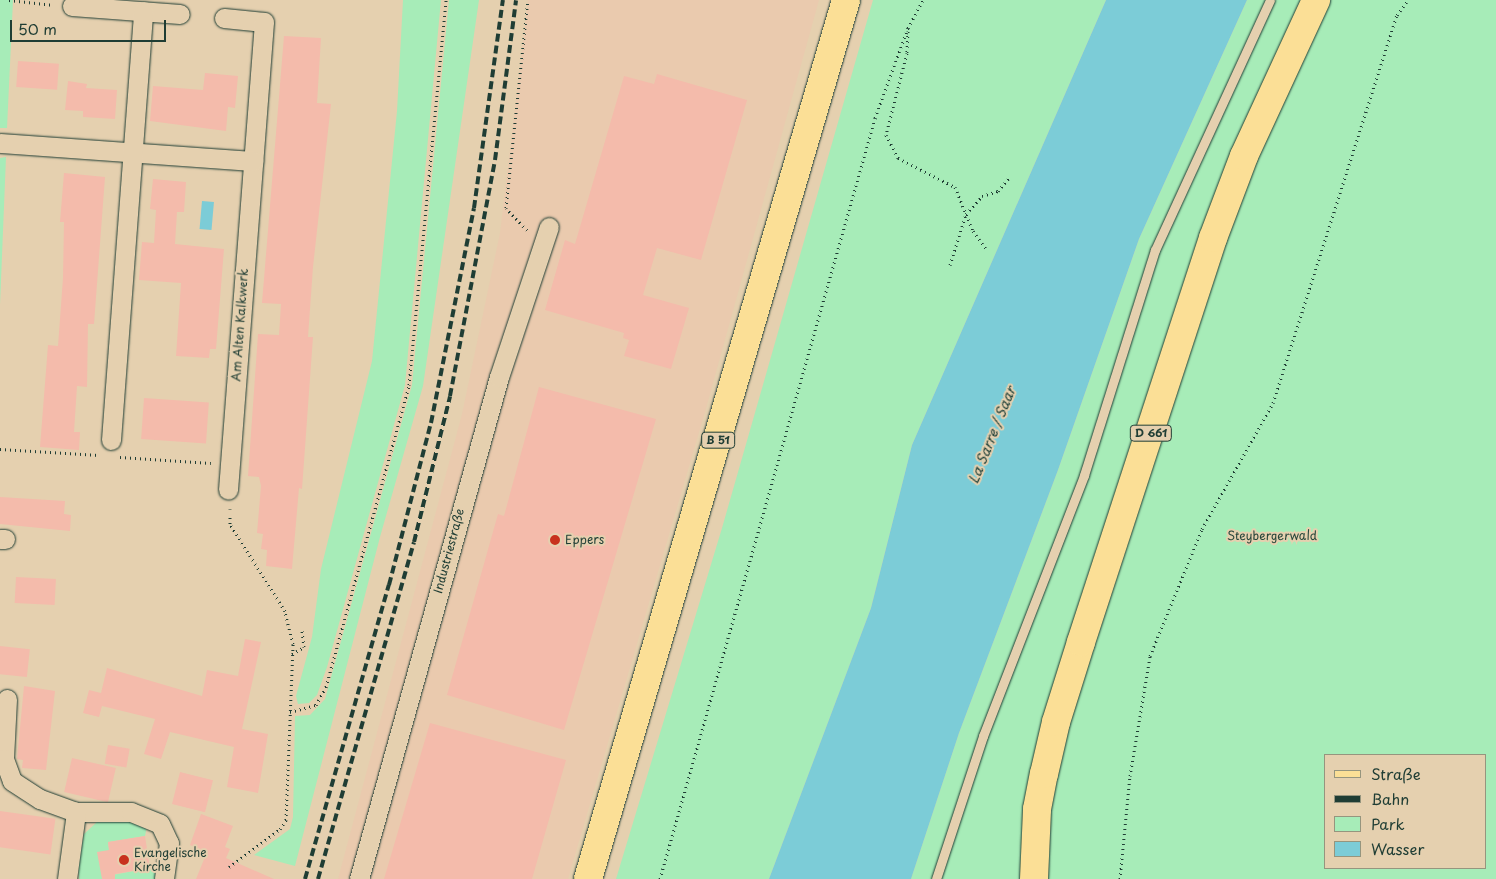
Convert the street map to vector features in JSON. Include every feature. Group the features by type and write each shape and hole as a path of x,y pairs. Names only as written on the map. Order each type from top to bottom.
{"main road":[{"name":"B 51","path":"588,879 846,0"},
{"name":"D 661","path":"1034,879 1037,808 1056,722 1081,642 1213,238 1244,156 1316,0"}],"street":[{"path":"72,6 180,14"},
{"path":"111,440 143,11"},
{"name":"Am Alten Kalkwerk","path":"224,18 264,22 228,490"},
{"path":"0,143 132,150 252,160"},
{"name":"Industriestraße","path":"360,879 459,517 540,250 549,227"},
{"path":"7,699 4,759 12,782 40,799 76,812 131,812 160,824 169,843 169,860 164,879"},
{"path":"68,879 76,812"}],"lane":[{"path":"936,879 983,736 1084,475 1155,250 1270,0"}],"path":[{"path":"9,0 72,6"},
{"path":"290,712 316,705 326,687 409,386 446,0"},
{"path":"528,0 506,208 538,243 540,250"},
{"path":"660,879 701,743 750,554 875,118 908,28 923,0"},
{"path":"1120,879 1130,776 1150,656 1202,528 1273,403 1397,16 1408,0"},
{"path":"908,28 907,52 886,135 898,158 955,187 973,231 987,250"},
{"path":"950,265 966,214 982,196 998,191 1009,178"},
{"path":"228,490 230,524 284,611 291,627 292,654 286,820 230,867"},
{"path":"292,654 304,647 302,630"}],"shaded area":[{"name":"Eppers","path":"528,0 819,0 705,412 568,879 338,879 462,414 500,233"}],"green space":[{"path":"0,0 13,0 7,128 0,128"},
{"path":"403,0 441,0 405,385 327,667 317,695 309,703 298,704 296,696 312,637 321,569 372,361 397,111"},
{"path":"449,0 479,0 423,386 380,537 295,866 254,855 290,829 293,817 295,716 310,715 325,699 412,385"},
{"path":"873,0 1106,0 912,445 871,608 769,879 616,879 722,528"},
{"name":"Steybergerwald","path":"1247,0 1496,0 1496,879 911,879 959,733 1058,470 1139,239"},
{"path":"6,157 0,305 0,158"},
{"path":"121,819 147,826 145,836 108,842 109,850 102,877 150,868 158,871 156,879 79,879 78,863 84,834 97,822"}],"water":[{"name":"La Sarre / Saar","path":"1106,0 1247,0 1139,239 1058,470 959,733 911,879 769,879 871,608 912,445"},
{"path":"202,201 214,202 212,230 200,229"}],"building":[{"path":"284,36 321,38 317,103 331,104 313,267 308,337 313,337 302,489 299,488 292,569 266,566 267,550 261,549 263,534 257,533 261,486 259,477 248,476 258,334 279,335 281,304 262,303"},
{"path":"18,61 59,64 57,90 16,87"},
{"path":"205,73 238,76 235,108 228,107 226,131 150,121 153,86 203,90"},
{"path":"657,74 747,100 701,260 657,248 643,295 689,308 671,369 624,356 629,340 623,338 624,333 545,310 565,240 575,244 624,76 654,84"},
{"path":"68,81 87,84 86,88 117,90 115,119 83,117 83,111 65,110"},
{"path":"64,173 105,177 94,324 88,324 87,387 77,386 74,432 80,432 79,450 40,447 48,345 58,346 63,278 64,222 60,222"},
{"path":"153,179 186,182 184,212 177,212 175,244 224,249 216,349 210,349 209,358 176,356 181,283 139,280 142,242 154,243 156,210 150,209"},
{"name":"Eppers","path":"539,387 656,419 564,730 447,695 498,514 504,516"},
{"path":"144,398 209,403 206,443 141,439"},
{"path":"0,497 65,501 64,514 71,515 70,531 0,524"},
{"path":"16,577 56,579 55,605 15,603"},
{"path":"245,639 261,642 242,729 268,734 258,793 227,787 234,747 170,732 161,759 144,754 155,719 102,706 99,717 83,713 89,690 101,693 107,668 202,696 207,670 238,676"},
{"path":"0,646 30,649 27,677 0,674"},
{"path":"24,686 55,691 46,770 22,768 23,760 17,759"},
{"path":"430,723 566,760 532,879 384,879"},
{"path":"108,745 130,749 126,768 105,764"},
{"path":"72,758 116,768 108,802 64,792"},
{"path":"180,772 213,780 205,812 172,804"},
{"path":"0,811 55,819 50,854 0,847"},
{"path":"201,814 233,826 225,847 230,849 226,858 274,879 196,879 207,852 190,845"},
{"name":"Evangelische Kirche","path":"145,836 150,868 115,874 115,879 102,879 97,852 109,850 108,842"}],"railway":[{"path":"305,879 389,585 431,423 474,208 503,0"},
{"path":"318,879 414,542 450,396 495,160 516,0"}],"place":[{"name":"Eppers","path":"555,540"},
{"name":"Evangelische Kirche","path":"124,860"}]}
